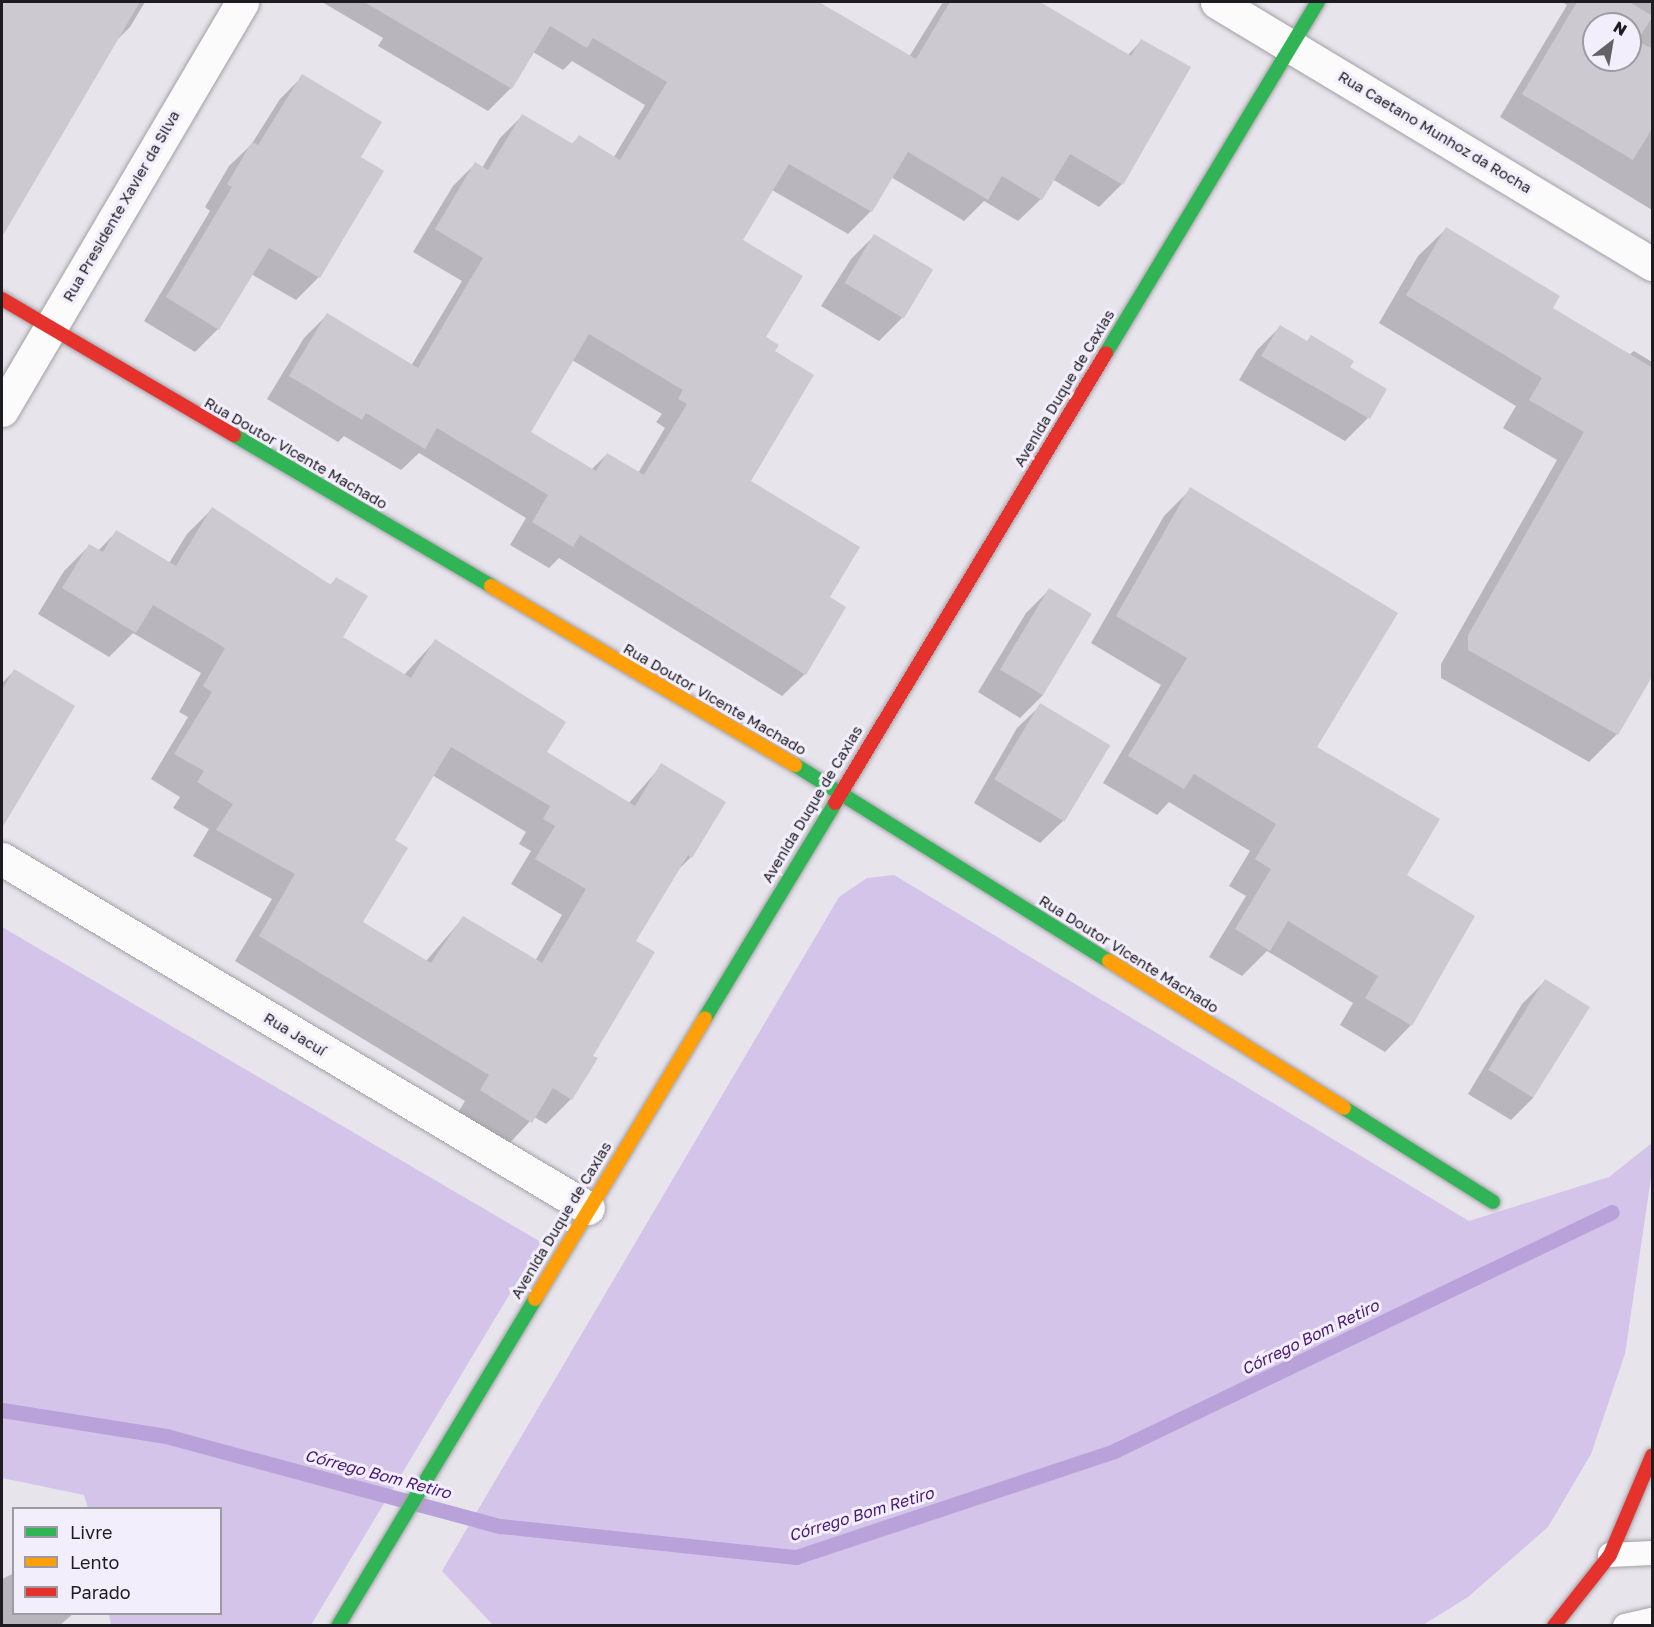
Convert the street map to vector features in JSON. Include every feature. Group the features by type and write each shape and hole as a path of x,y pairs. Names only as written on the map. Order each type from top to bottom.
{"street":[{"name":"Rua Presidente Xavier da Silva","path":"2,410 242,2"},
{"name":"Rua Caetano Munhoz da Rocha","path":"1217,2 1653,264"},
{"name":"Avenida Duque de Caxias","path":"338,1626 440,1450 1318,2"},
{"name":"Rua Doutor Vicente Machado","path":"2,300 839,791 1493,1202"},
{"name":"Rua Jacuí","path":"2,859 588,1208"},
{"path":"1554,1626 1610,1555 1653,1456"}],"lane":[{"path":"1610,1555 1653,1553"},
{"path":"1625,1626 1653,1620"}],"shaded area":[{"path":"894,875 1469,1221 1609,1177 1652,1143 1652,1171 1625,1354 1591,1454 1548,1527 1468,1597 1423,1625 493,1625 442,1571 839,897 867,878"},
{"path":"2,927 541,1242 311,1625 111,1625 109,1615 222,1615 222,1507 88,1507 84,1495 2,1478"}],"building":[{"path":"2,2 140,2 2,237"},
{"path":"364,2 819,2 916,59 950,2 1040,2 1131,56 1141,39 1191,67 1123,185 1070,154 1042,200 1002,176 988,200 908,152 872,212 789,164 743,240 803,276 766,337 779,345 775,351 814,375 751,481 860,547 830,597 846,607 806,675 580,535 573,547 532,522 548,495 437,428 425,449 366,413 362,420 289,376 327,313 418,368 483,258 435,229 475,162 488,170 522,114 573,144 579,135 620,160 667,82 593,38 587,48 550,26 512,89","holes":["589,334 683,390 678,399 687,404 644,475 607,453 596,471 531,432"]},
{"path":"1577,2 1629,2 1653,16 1642,33 1642,12 1582,12 1582,72 1642,72 1642,44 1653,49 1653,127 1633,160 1522,94"},
{"path":"302,74 382,122 361,157 384,171 320,278 269,248 219,330 166,297 232,187 227,184 252,142 258,145"},
{"path":"1446,227 1560,296 1553,308 1653,368 1653,675 1618,735 1468,650 1468,635 1584,432 1529,400 1542,378 1406,295"},
{"path":"874,234 933,270 904,318 845,283"},
{"path":"1280,325 1307,341 1311,335 1354,361 1350,367 1387,389 1370,419 1261,356"},
{"path":"1190,487 1398,613 1317,747 1440,819 1407,875 1475,916 1412,1026 1365,998 1378,976 1288,921 1270,951 1235,929 1271,869 1255,859 1276,824 1194,774 1184,789 1128,756 1187,658 1116,616"},
{"path":"212,507 331,585 336,577 368,596 343,637 411,678 435,639 566,722 547,752 635,806 661,763 726,802 692,858 688,855 636,941 655,952 593,1056 598,1058 572,1100 553,1088 532,1123 480,1090 489,1075 259,936 295,874 216,830 233,804 197,782 204,771 174,754 212,692 203,686 225,648 153,605 136,633 62,588 89,544 103,552 116,530 176,566","holes":["451,747 550,806 543,819 555,826 535,859 586,889 542,963 463,916 431,963 363,922 408,848 395,840"]},
{"path":"1049,588 1092,614 1043,695 1000,669"},
{"path":"14,669 75,706 2,828 2,690"},
{"path":"1040,703 1110,745 1064,822 994,779"},
{"path":"1545,979 1590,1007 1533,1098 1488,1070"}],"waterway":[{"name":"Córrego Bom Retiro","path":"2,1410 166,1436 500,1526 796,1557 1114,1451 1612,1212"}],"traffic: fast":[{"path":"1106,353 1318,2"},
{"path":"234,435 491,586"},
{"path":"795,765 1109,961"},
{"path":"705,1018 835,803"},
{"path":"1344,1108 1493,1202"},
{"path":"338,1626 535,1299"}],"traffic: slow":[{"path":"491,586 795,765"},
{"path":"1109,961 1344,1108"},
{"path":"535,1299 705,1018"}],"traffic: jam":[{"path":"2,299 234,435"},
{"path":"835,803 1106,353"},
{"path":"1554,1626 1610,1555 1652,1456"}]}
